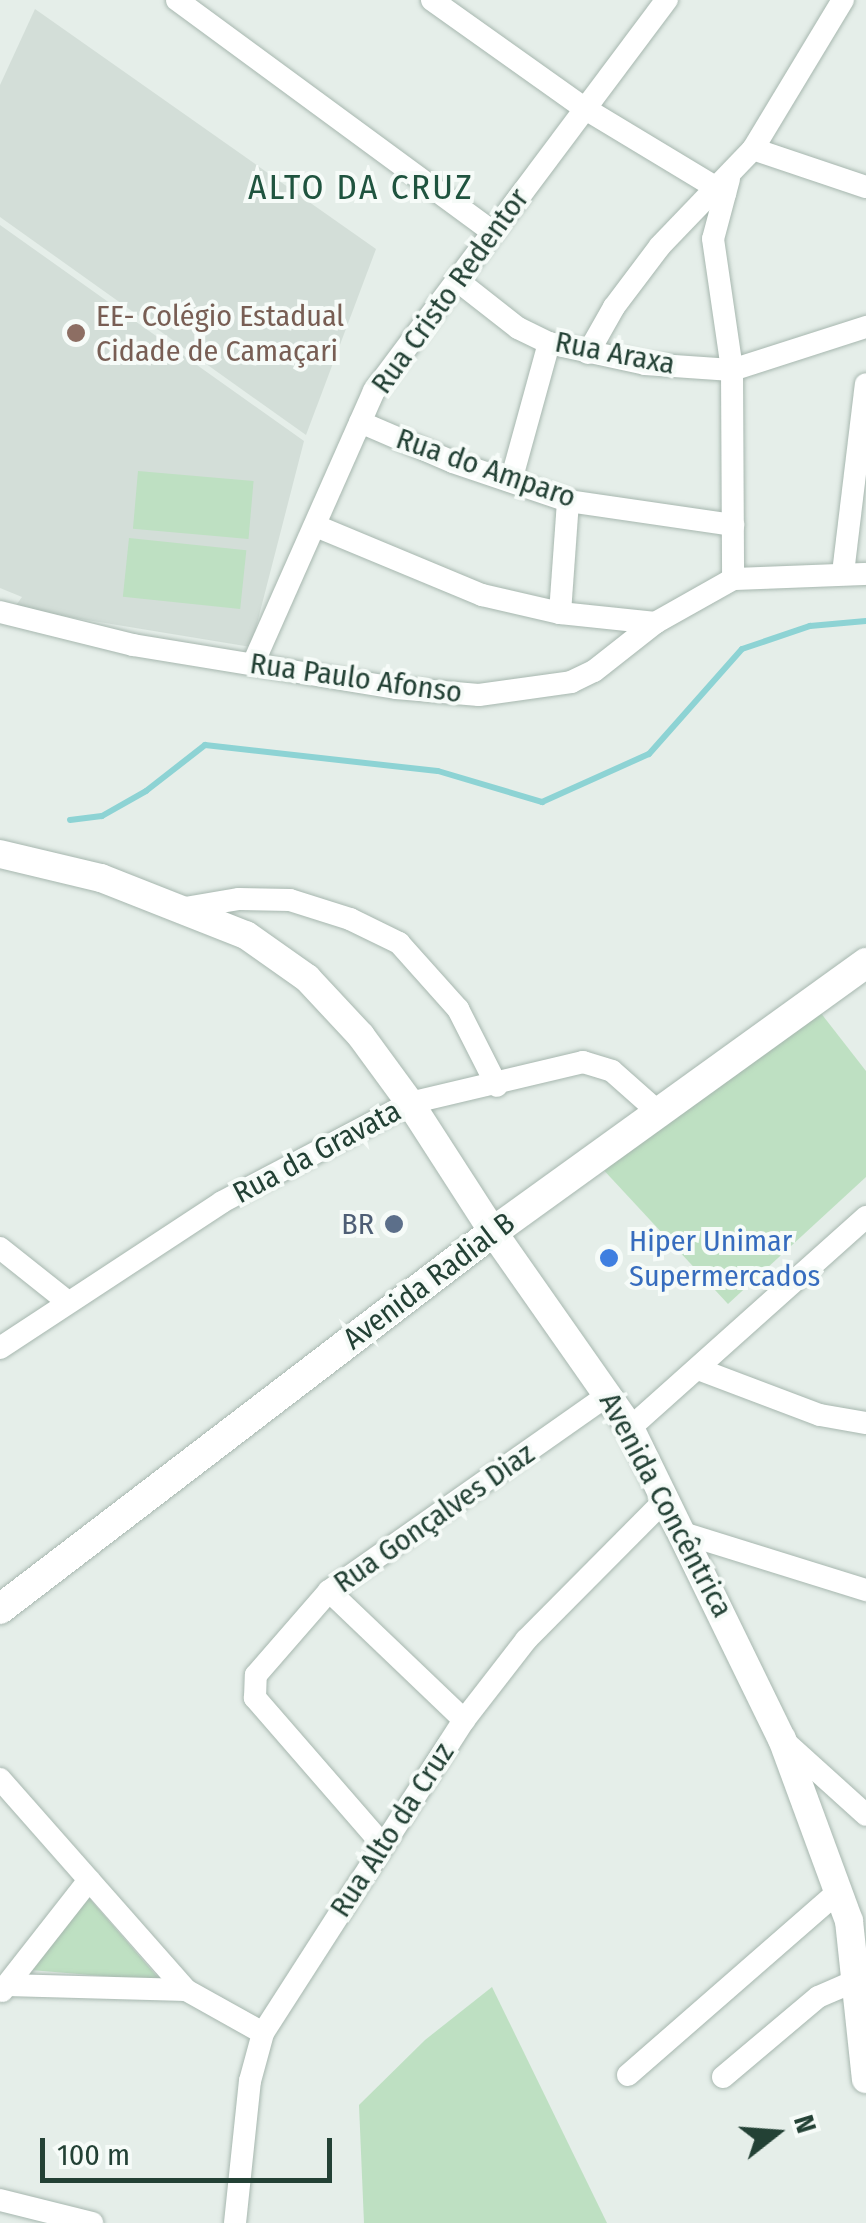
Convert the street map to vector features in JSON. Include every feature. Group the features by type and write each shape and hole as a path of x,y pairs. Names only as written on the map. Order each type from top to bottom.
{"main road":[{"name":"Avenida Radial B","path":"0,1609 493,1232 866,963"}],"street":[{"path":"176,0 493,232"},
{"path":"432,0 584,108 724,186"},
{"name":"Rua Cristo Redentor","path":"252,664 374,391 667,0"},
{"path":"588,353 614,307 660,246 724,186 754,148 843,0"},
{"path":"754,148 866,187"},
{"path":"724,186 713,239 732,370 733,579"},
{"name":"Rua Araxa","path":"458,281 518,328 550,343 645,364 732,370"},
{"path":"732,370 866,327"},
{"path":"511,481 550,343"},
{"path":"855,574 866,384"},
{"name":"Rua do Amparo","path":"360,422 568,501 732,525"},
{"path":"560,613 568,501"},
{"path":"316,526 482,595 560,613 655,622"},
{"name":"Rua Paulo Afonso","path":"0,612 133,645 462,694 538,690 594,671 655,622 733,579 855,574"},
{"name":"Avenida Concêntrica","path":"0,854 101,878 185,908 246,936 306,978 361,1036 410,1103 493,1232 610,1394 630,1428 686,1534 782,1739 848,1921 866,2079"},
{"path":"185,908 238,899 290,900 350,919 399,942 458,1009 497,1086"},
{"name":"Rua da Gravata","path":"0,1348 222,1202 410,1103 497,1086 583,1062 599,1064 657,1111"},
{"path":"630,1428 866,1217"},
{"path":"0,1248 68,1302"},
{"path":"698,1370 820,1415 866,1424"},
{"name":"Rua Gonçalves Diaz","path":"382,1844 255,1698 252,1687 256,1676 329,1591 610,1394"},
{"name":"Rua Alto da Cruz","path":"234,2223 250,2081 263,2033 464,1720 526,1640 667,1498"},
{"path":"686,1534 866,1590"},
{"path":"329,1591 464,1720"},
{"path":"782,1739 866,1815"},
{"path":"0,1779 186,1990 263,2033"},
{"path":"4,1989 89,1880"},
{"path":"628,2074 838,1892"},
{"path":"848,1921 866,1949"},
{"path":"723,2076 818,1997 855,1981"},
{"path":"4,1989 186,1990"},
{"path":"0,2200 92,2223"}],"shaded area":[{"path":"35,9 376,249 306,435 0,217 0,85"},
{"name":"EE- Colégio Estadual Cidade de Camaçari","path":"0,225 304,441 251,647 14,608 22,597 0,588"}],"green space":[{"path":"138,471 254,481 249,539 133,529"},
{"path":"129,538 246,550 240,609 123,597"},
{"path":"813,1003 866,1071 866,1177 728,1304 599,1165"},
{"path":"89,1898 161,1981 31,1970"},
{"path":"492,1987 607,2223 364,2223 359,2105 425,2040"}],"waterway":[{"path":"70,820 102,816 146,791 205,745 438,771 542,802 649,754 742,649 810,626 866,621"}],"place":[{"name":"EE- Colégio Estadual Cidade de Camaçari","path":"76,333"},
{"name":"BR","path":"394,1224"},
{"name":"Hiper Unimar Supermercados","path":"609,1258"}],"district":[{"name":"ALTO DA CRUZ","path":"361,187"}]}
